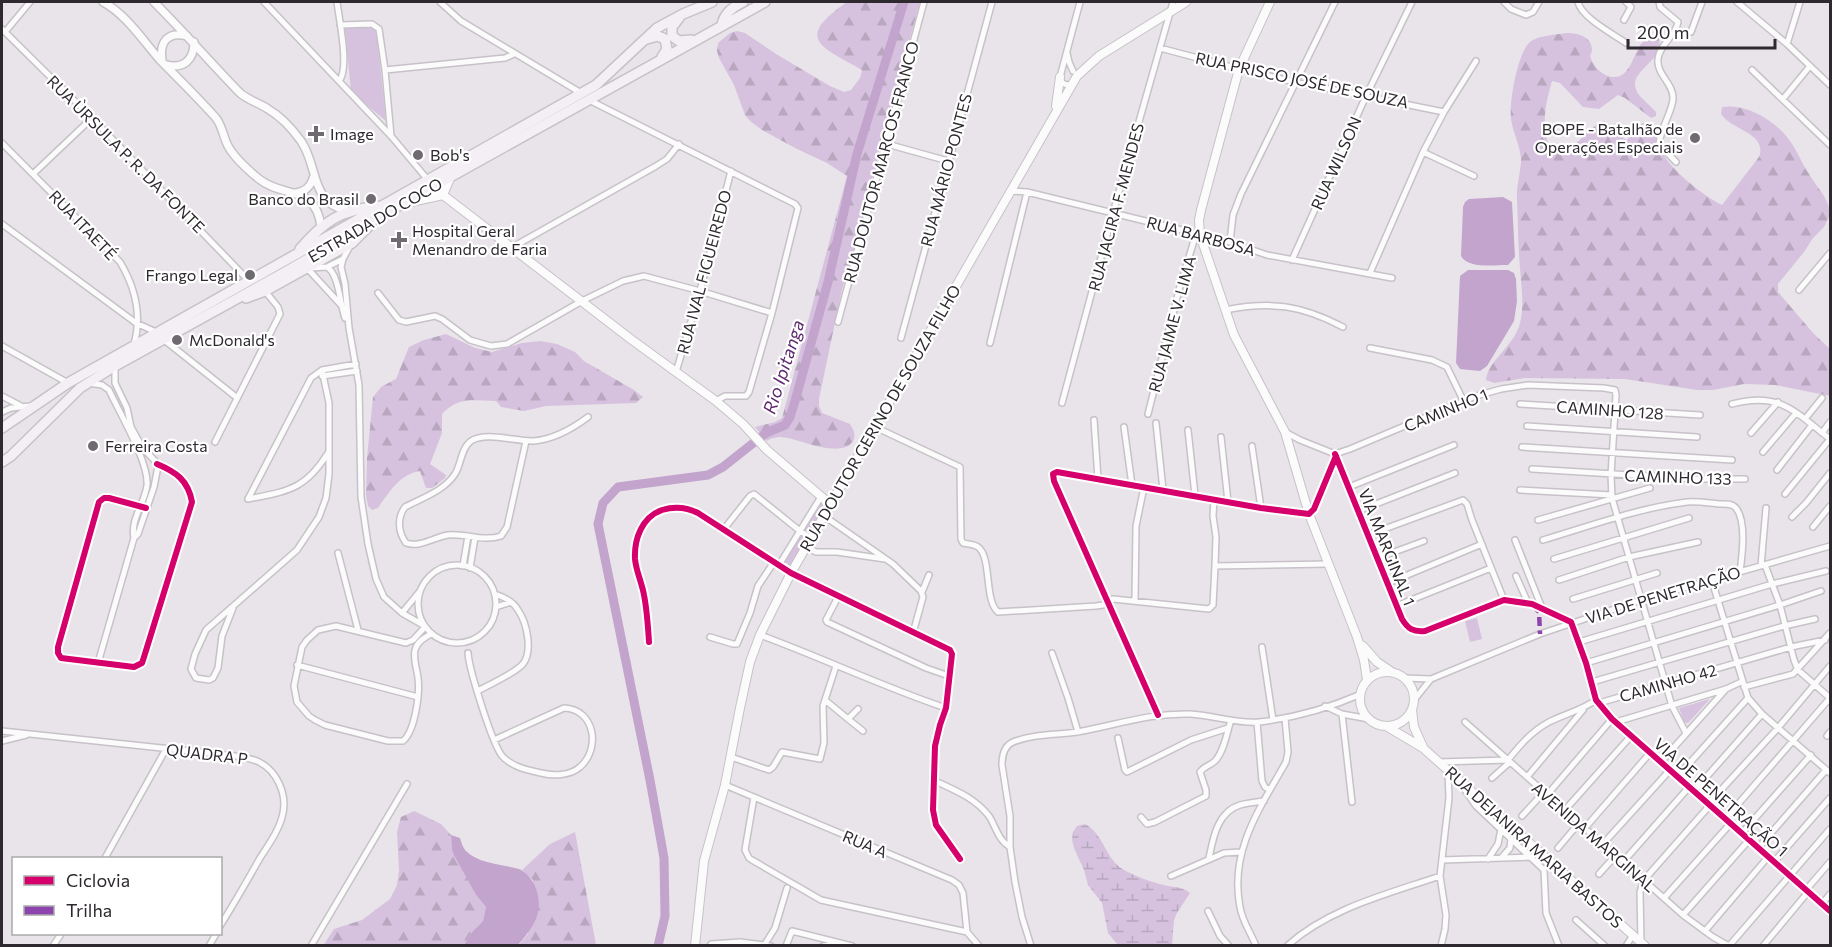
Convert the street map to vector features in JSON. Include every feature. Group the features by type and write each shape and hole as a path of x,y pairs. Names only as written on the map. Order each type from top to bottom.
{"highway":[{"name":"ESTRADA DO COCO","path":"2,462 86,383 249,281 596,85 657,28 712,2"},
{"path":"722,25 727,13 743,2"},
{"name":"ESTRADA DO COCO","path":"2,428 68,383 133,346 224,306 398,206 765,2"},
{"path":"683,14 672,27 672,36 679,41 696,39"},
{"path":"643,40 658,36 665,39 667,49 658,61"},
{"path":"294,255 321,227 346,211 385,204"},
{"path":"224,306 265,291 352,243 373,221"}],"main road":[{"name":"RUA DOUTOR GERINO DE SOUZA FILHO","path":"697,944 704,861 725,785 746,681 760,635 791,573 923,346 1071,85 1075,73 1186,2"},
{"path":"1270,2 1239,69 1199,220 1198,235 1239,344 1285,432 1308,514 1357,637 1367,680 1361,694 1362,708 1369,719 1380,725 1386,726 1402,722 1412,709 1414,700 1412,688 1404,678 1377,662 1365,650 1357,637"},
{"path":"1055,111 1061,74"},
{"path":"443,195 452,176"},
{"path":"398,206 443,195 632,340 716,401 830,506"},
{"path":"821,499 834,498"},
{"path":"1367,680 1379,673 1393,673"},
{"name":"RUA DEJANIRA MARIA BASTOS","path":"1412,709 1414,727 1423,748"},
{"name":"RUA DEJANIRA MARIA BASTOS","path":"1386,726 1423,748 1643,944"}],"street":[{"path":"3,31 30,2"},
{"path":"103,2 126,20 216,118 222,127 229,148 254,175 269,185 305,198 315,206 320,214 321,227"},
{"path":"154,2 241,93 273,111 299,139 325,200 332,206 346,211"},
{"path":"264,2 391,136 428,180"},
{"path":"337,2 344,66 343,76 339,81"},
{"path":"440,2 461,21 581,93"},
{"name":"RUA DOUTOR MARCOS FRANCO","path":"838,322 924,2"},
{"name":"RUA MÁRIO PONTES","path":"901,338 992,2"},
{"path":"1071,85 1062,82 1061,74 1080,2"},
{"name":"RUA JACIRA F. MENDES","path":"1062,403 1173,2"},
{"path":"1230,242 1236,204 1335,2"},
{"name":"RUA WILSON","path":"1292,260 1366,96 1412,2"},
{"path":"1504,2 1511,9 1526,15 1533,12 1539,2"},
{"path":"1578,2 1586,15 1626,43"},
{"path":"1624,20 1632,7 1626,2"},
{"path":"1659,2 1660,7 1678,22 1677,29 1658,57 1658,63 1672,92 1673,100 1659,144 1676,162"},
{"path":"1691,32 1702,2"},
{"path":"1737,2 1787,44 1830,86"},
{"path":"1787,44 1800,2"},
{"path":"340,26 367,24 375,26 381,34 391,136"},
{"name":"RUA ÙRSULA P. R. DA FONTE","path":"3,31 92,118 249,281"},
{"path":"164,63 161,47 167,38 173,35 187,36"},
{"path":"164,63 177,67 188,62 192,56 194,42"},
{"name":"RUA PRISCO JOSÉ DE SOUZA","path":"1160,48 1295,82 1444,112"},
{"path":"1061,74 1075,73 1066,51"},
{"path":"385,70 505,58 514,54"},
{"path":"1370,273 1423,152 1444,112 1476,61"},
{"path":"1783,99 1810,66"},
{"path":"1752,70 1830,145"},
{"path":"589,100 795,204 798,212 749,392 746,396 725,396 716,401"},
{"path":"33,174 92,118"},
{"name":"RUA ITAETÉ","path":"2,143 120,262 129,277 136,299 133,346"},
{"path":"511,248 656,166 667,159 679,144"},
{"path":"887,144 948,161"},
{"path":"1423,152 1474,176"},
{"name":"RUA IVAL FIGUEIREDO","path":"676,372 731,171"},
{"path":"292,193 305,190 314,176"},
{"name":"RUA BARBOSA","path":"1010,191 1027,192 1230,242 1267,255 1392,278"},
{"path":"990,343 1027,192"},
{"path":"2,224 136,323 161,335 236,397"},
{"name":"RUA JAIME V. LIMA","path":"1148,414 1179,290 1198,235"},
{"path":"352,243 341,267 357,371 361,497 368,544 379,589 391,604 402,613 424,626 431,634 454,643 477,638 487,630 496,607 495,594 482,575 470,568 463,566 442,568 433,573 402,613"},
{"path":"1798,290 1830,253"},
{"path":"308,268 327,267 343,259"},
{"path":"327,267 332,270 336,278 341,305 349,328"},
{"path":"308,268 341,305"},
{"path":"378,293 399,320 414,321 430,316 442,319 470,340 480,344 499,346 622,281 644,276 772,313"},
{"path":"215,442 280,314 265,291"},
{"path":"1225,310 1257,306 1292,306 1312,312 1344,327"},
{"path":"2,346 68,383"},
{"path":"1370,348 1432,360 1448,366 1464,402"},
{"path":"329,452 306,481 295,487 248,500 308,382 315,375 356,364"},
{"path":"115,366 116,383 127,408 130,427 157,467 157,480 143,507"},
{"path":"326,373 357,371"},
{"path":"233,608 225,626 216,673 209,680 196,678 191,669 206,630 297,550 314,526 323,506 329,472 329,403 326,373"},
{"path":"86,383 105,387 114,401 140,457 145,472 146,488 138,534 134,538 98,663"},
{"name":"CAMINHO 1","path":"1335,455 1464,402 1501,389 1523,385 1604,387 1615,390 1616,410"},
{"path":"2,396 22,407"},
{"path":"114,401 122,396"},
{"path":"1805,420 1822,398"},
{"path":"1732,404 1752,400 1778,402 1830,439 1785,494"},
{"path":"1751,433 1778,402"},
{"name":"CAMINHO 128","path":"1520,404 1700,415"},
{"path":"2,412 11,408 35,406"},
{"path":"1616,410 1612,453 1612,497 1672,706 1686,733"},
{"path":"1763,452 1796,413"},
{"path":"526,441 507,527 501,536 495,538 456,534 418,544 410,544 403,538 400,517 405,507 445,486 455,473 464,450 472,441 482,437 526,441 549,439 573,428 588,417"},
{"path":"1094,420 1098,479"},
{"path":"1822,433 1830,422"},
{"path":"1155,423 1164,490"},
{"path":"1777,470 1812,425"},
{"path":"1527,426 1697,437"},
{"path":"875,427 960,467 961,539 966,544 978,547 981,552 993,606 1001,613 1103,605 1110,599 1209,609 1213,605 1215,566 1214,499"},
{"path":"1124,427 1132,485"},
{"path":"1188,430 1195,495"},
{"path":"1158,715 1053,476 1057,472 1261,508 1308,514 1314,509 1335,455 1285,432"},
{"path":"1221,437 1228,502"},
{"path":"1349,487 1454,445"},
{"path":"1252,446 1261,508"},
{"path":"1521,447 1732,460"},
{"path":"140,457 147,453"},
{"name":"VIA MARGINAL 1","path":"1335,455 1396,606 1407,627 1418,632 1425,631 1504,600 1530,604 1571,622"},
{"path":"145,472 153,473 157,467"},
{"path":"143,507 109,498 104,498 99,502 58,647 61,658 134,667 142,663 192,502 187,485 175,472 157,467"},
{"path":"317,470 324,469 329,472"},
{"name":"CAMINHO 133","path":"1532,469 1611,475 1745,479"},
{"path":"1358,511 1455,473"},
{"path":"1792,517 1830,473"},
{"path":"255,485 265,496"},
{"path":"1135,600 1136,526 1144,487"},
{"path":"1538,520 1650,488"},
{"path":"1520,490 1612,497"},
{"path":"724,530 754,494 811,538"},
{"path":"710,637 736,645 750,613 758,586 777,563 821,499"},
{"path":"1368,535 1463,500 1467,504 1504,600"},
{"path":"1543,540 1617,518 1674,505 1706,502 1731,505 1738,511 1740,518 1742,542 1740,572"},
{"path":"1813,527 1830,506"},
{"path":"649,642 644,597 635,561 636,545 648,519 657,512 674,508 692,510 791,573 951,651 946,708 936,740 933,810 935,820 960,859"},
{"path":"1664,898 1830,698 1798,670 1780,606 1763,565 1766,508"},
{"path":"824,516 908,576 923,595"},
{"path":"1554,559 1689,518"},
{"path":"463,566 468,536"},
{"path":"470,568 475,537"},
{"path":"1515,540 1542,608"},
{"path":"1378,558 1424,541"},
{"path":"1559,580 1629,557 1698,542"},
{"path":"1388,583 1482,544"},
{"name":"VIA DE PENETRAÇÃO","path":"1404,678 1431,679 1571,622 1830,546"},
{"path":"806,547 816,552 837,552 887,560"},
{"path":"338,554 358,630"},
{"path":"1215,566 1328,564"},
{"path":"1396,606 1491,568"},
{"path":"1579,642 1826,571"},
{"path":"1573,599 1657,573"},
{"path":"914,633 929,575"},
{"path":"1516,576 1530,604"},
{"path":"1712,581 1748,698 1762,714 1828,771 1758,848"},
{"path":"420,590 418,608 424,626"},
{"path":"1586,663 1780,606 1821,591"},
{"path":"478,691 521,666 527,656 529,645 518,610 511,602 495,594"},
{"path":"838,597 827,622 926,668 949,676"},
{"path":"496,607 511,602"},
{"path":"1592,682 1815,619"},
{"path":"350,629 355,620"},
{"path":"216,621 225,626"},
{"path":"1571,622 1598,702"},
{"path":"415,651 411,645 406,643 358,630 336,626 318,630 302,647 294,686 297,702 309,716 325,725 388,741 403,741 412,727 418,697 415,651 418,643 431,634"},
{"path":"406,643 414,640 424,626"},
{"path":"1522,816 1614,721 1726,689 1790,676 1830,633"},
{"path":"760,635 897,692 946,708"},
{"name":"CAMINHO 42","path":"1584,708 1791,647 1825,640"},
{"path":"1262,647 1273,720"},
{"path":"468,653 470,667 494,740 501,755 516,766 548,775 566,773 580,767 588,757 592,740 589,723 585,717 573,709 564,708 494,740"},
{"path":"1053,653 1078,732"},
{"path":"297,665 418,697"},
{"path":"731,757 769,770 782,752 820,759 824,743 823,710 836,666"},
{"path":"1643,944 1640,892 1644,880 1830,666"},
{"name":"VIA DE PENETRAÇÃO","path":"1414,700 1431,679"},
{"path":"1661,762 1726,689"},
{"path":"1031,945 1022,917 1010,847 1011,826 1002,765 1003,755 1013,742 1038,736 1078,732 1115,722 1158,715 1192,714 1257,722 1273,720 1361,694"},
{"path":"1678,776 1748,698"},
{"path":"825,700 863,731"},
{"name":"VIA DE PENETRAÇÃO 1","path":"1598,702 1614,721 1830,911"},
{"path":"1324,706 1342,714 1369,719"},
{"path":"1492,778 1534,732 1547,723 1584,708"},
{"path":"1527,777 1584,708"},
{"path":"848,719 858,709"},
{"path":"1342,714 1352,802"},
{"path":"1623,862 1762,714"},
{"path":"1256,945 1240,908 1241,852 1247,834 1286,762 1288,752 1285,718"},
{"path":"1141,817 1147,824 1155,822 1206,796 1200,772 1202,768 1217,758 1231,720"},
{"path":"1257,722 1262,781 1270,790"},
{"name":"AVENIDA MARGINAL","path":"1465,722 1683,915 1729,945"},
{"path":"1118,738 1127,772 1191,740 1228,729"},
{"name":"QUADRA P","path":"2,731 236,756 266,766 274,774 282,792 284,802 280,822 222,923"},
{"path":"2,741 32,734"},
{"path":"1565,810 1631,736"},
{"path":"106,857 166,749"},
{"path":"1585,828 1650,753"},
{"path":"1742,833 1811,755"},
{"path":"1439,762 1509,761"},
{"path":"1603,844 1670,770"},
{"path":"1441,945 1446,915 1440,876 1449,798 1448,771"},
{"path":"933,780 970,798 980,806 992,821 1001,840 1010,847"},
{"path":"1458,780 1472,802 1544,870"},
{"path":"312,945 407,784"},
{"name":"RUA A","path":"725,785 951,880 959,885 963,893 967,932"},
{"path":"754,797 745,850 752,860 821,900 967,932 979,945"},
{"path":"1774,862 1830,798"},
{"path":"1209,858 1217,828 1227,813 1239,805 1264,801"},
{"path":"1558,848 1579,823"},
{"path":"1488,859 1498,844 1501,829"},
{"path":"1729,945 1830,829"},
{"path":"1500,858 1510,848 1511,838"},
{"path":"1683,915 1749,840"},
{"path":"1171,876 1209,858 1230,852 1241,852"},
{"path":"1599,874 1616,855"},
{"path":"1442,860 1532,857"},
{"path":"1705,931 1768,858"},
{"path":"1549,860 1544,870 1546,913 1559,945"},
{"path":"1763,945 1830,862"},
{"path":"1287,945 1309,929 1341,911 1440,876"},
{"path":"710,945 740,942 768,945 787,888"},
{"path":"1822,904 1830,894"},
{"path":"1208,911 1222,939 1229,945"},
{"path":"1576,920 1605,945"},
{"path":"786,945 792,931 848,945"},
{"path":"1626,945 1633,934"},
{"path":"823,945 848,945"}],"green space":[{"path":"847,2 920,2 842,289 819,399 822,413 850,424 853,430 853,441 839,449 781,437 767,441 755,427 782,418 847,176 827,163 762,130 750,121 745,115 734,85 717,51 718,43 730,33 737,31 745,33 830,86 844,92 851,90 860,78 862,70 826,48 819,42 817,34 830,15"},
{"path":"376,27 386,121 351,92 345,28"},
{"path":"1567,33 1586,38 1591,45 1590,57 1594,65 1602,73 1612,77 1618,77 1627,70 1646,39 1652,35 1659,38 1656,54 1639,73 1635,87 1639,95 1656,112 1656,116 1651,118 1618,95 1599,109 1583,107 1560,83 1552,81 1546,107 1545,125 1552,150 1567,150 1604,121 1627,140 1636,127 1643,123 1650,124 1657,128 1659,147 1670,164 1696,188 1722,205 1759,157 1760,149 1754,137 1721,114 1722,107 1732,106 1760,115 1769,120 1790,141 1825,199 1830,215 1824,227 1778,284 1778,292 1830,349 1830,396 1775,385 1744,384 1713,390 1697,390 1625,379 1525,378 1494,383 1486,380 1492,365 1515,336 1522,312 1517,194 1521,159 1511,112 1515,80 1520,59 1531,41"},
{"path":"446,334 475,348 492,352 522,343 540,341 557,344 575,352 584,361 643,397 636,403 546,406 524,411 501,407 496,401 467,401 454,404 442,414 442,433 430,464 446,475 445,478 432,488 426,488 420,471 413,473 401,480 378,508 372,510 368,506 366,495 373,397 381,387 396,379 409,347"},
{"path":"821,499 828,504 792,567 783,561"},
{"path":"1477,618 1482,639 1470,642 1465,621"},
{"path":"1710,699 1688,723 1684,722 1679,708"},
{"path":"414,811 441,824 451,835 452,849 476,895 486,907 483,921 464,945 323,946 334,929 362,920 390,899 397,885 399,871 397,832 401,817"},
{"path":"1085,824 1091,828 1113,860 1124,870 1149,881 1181,888 1190,893 1174,920 1172,945 1118,945 1108,933 1102,903 1088,885 1072,840 1077,826"},
{"path":"575,832 596,945 518,946 528,934 533,880 522,870 550,844"}],"shaded area":[{"path":"1503,197 1512,202 1515,257 1508,265 1469,263 1461,256 1465,202 1469,199"},
{"path":"1468,270 1508,270 1514,273 1516,279 1517,301 1514,321 1487,366 1480,371 1460,369 1456,363 1460,276"},
{"path":"451,835 460,838 466,851 477,859 519,869 532,881 538,895 538,911 533,925 518,945 464,945 483,921 486,907 476,895 454,855"}],"waterway":[{"name":"Rio Ipitanga","path":"658,946 665,916 664,858 598,524 603,503 618,487 708,475 723,467 766,433 785,425 790,417 828,282 857,154 904,2"}],"marked path":[{"path":"1533,606 1539,612 1540,634"}],"cycle path":[{"path":"1335,454 1402,619 1409,627 1417,631 1425,631 1504,600 1532,604 1571,622 1596,700 1612,719 1830,911"},
{"path":"1158,715 1054,481 1053,474 1057,472 1261,508 1309,514 1314,509 1336,456"},
{"path":"146,508 109,498 104,498 99,502 58,647 61,658 134,667 142,663 192,502 184,482 170,470 157,464"},
{"path":"649,642 645,601 636,564 636,544 644,523 655,513 662,510 685,508 698,513 791,573 950,650 952,654 946,708 935,746 933,810 936,825 960,859"}],"place":[{"name":"Image","path":"316,134"},
{"name":"BOPE - Batalhão de Operações Especiais","path":"1695,138"},
{"name":"Bob's","path":"418,155"},
{"name":"Banco do Brasil","path":"371,199"},
{"name":"Hospital Geral Menandro de Faria","path":"399,240"},
{"name":"Frango Legal","path":"250,275"},
{"name":"McDonald's","path":"177,340"},
{"name":"Ferreira Costa","path":"93,446"}]}
